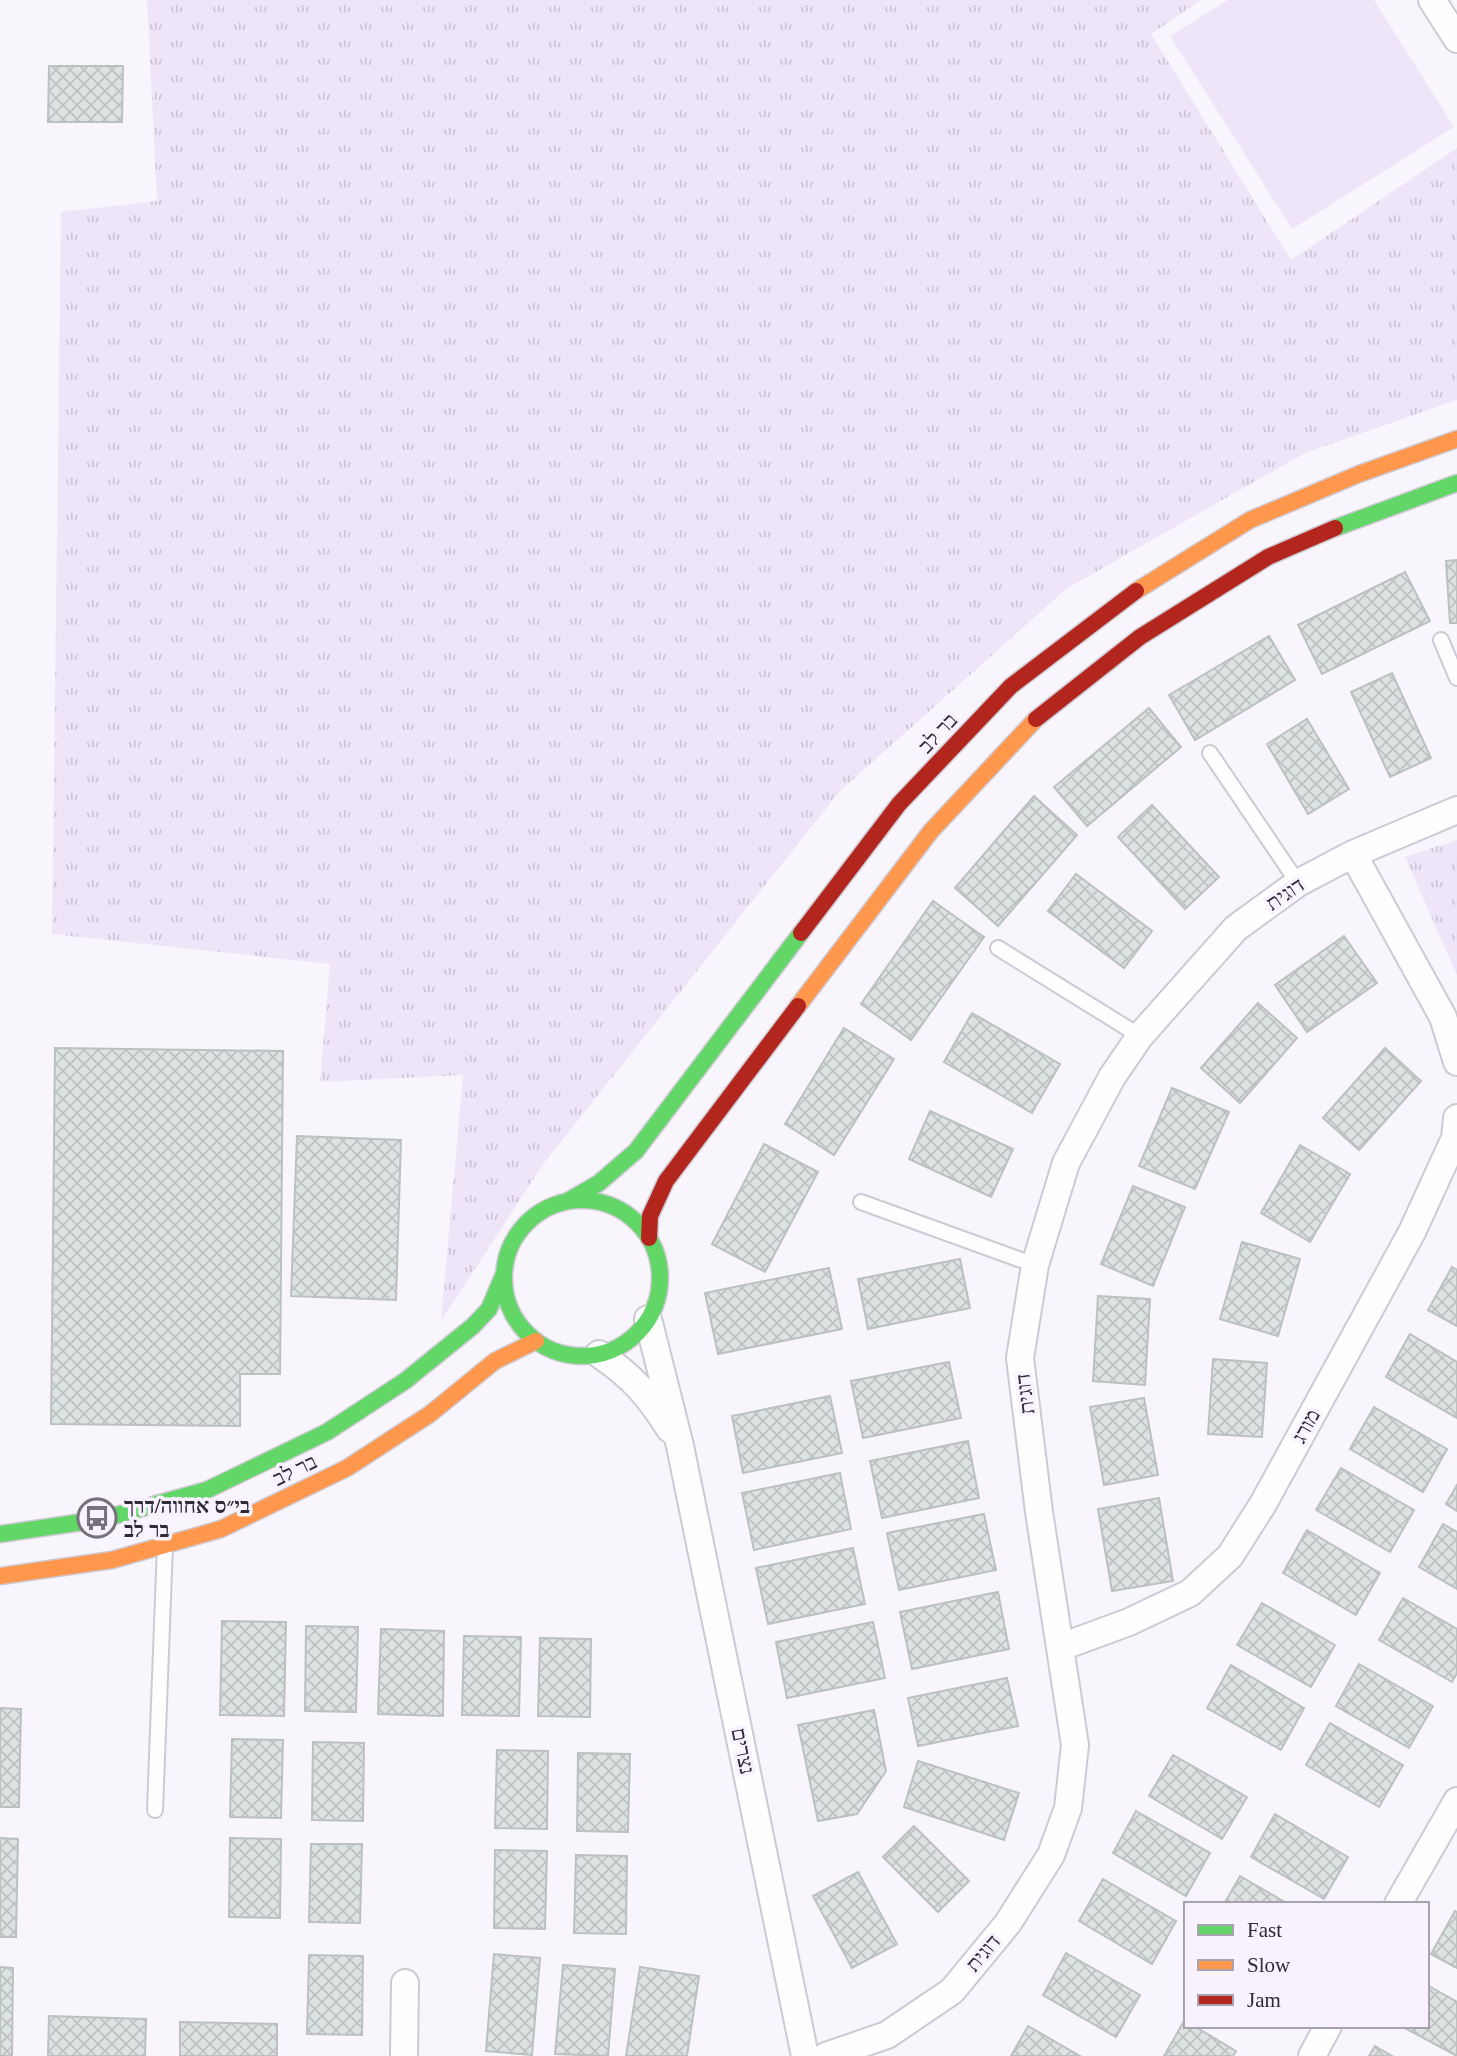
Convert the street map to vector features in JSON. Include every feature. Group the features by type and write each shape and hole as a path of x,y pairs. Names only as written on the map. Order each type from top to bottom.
{"street":[{"path":"1432,0 1457,39"},
{"name":"בר לב","path":"568,1201 599,1183 636,1151 899,804 1011,685 1116,603 1250,520 1359,474 1457,439"},
{"path":"649,1238 650,1216 666,1181 931,831 1039,716 1140,638 1268,557 1374,512 1457,483"},
{"name":"דוגית","path":"826,2056 887,2035 952,1991 1008,1923 1051,1855 1068,1808 1075,1745 1039,1512 1020,1358 1035,1265 1066,1163 1112,1077 1140,1036 1236,928 1298,883 1353,854 1457,810"},
{"path":"1353,854 1443,1017 1457,1062"},
{"name":"מורג","path":"1061,1647 1129,1622 1189,1594 1230,1556 1263,1504 1412,1232 1455,1138 1457,1118"},
{"path":"581,1199 608,1203 632,1217 649,1238 659,1263 660,1290 648,1319 634,1337 613,1351 564,1355 536,1341 523,1330 509,1308 504,1274 505,1259 515,1236 531,1217 555,1204 581,1199"},
{"name":"בר לב","path":"0,1534 103,1519 206,1490 327,1432 405,1381 473,1326 489,1309 504,1274"},
{"name":"נצרים","path":"648,1319 680,1446 805,2056"},
{"name":"בר לב","path":"0,1576 112,1560 221,1529 347,1468 430,1414 495,1361 536,1341"},
{"name":"נצרים","path":"599,1354 626,1372 647,1392 680,1446"},
{"path":"1399,1902 1457,1801"},
{"path":"404,2056 405,1983"},
{"path":"1311,2056 1327,2028"}],"lane":[{"path":"1441,640 1457,678"},
{"path":"1210,753 1298,883"},
{"path":"998,948 1140,1036"},
{"path":"861,1202 1035,1265"},
{"path":"155,1810 165,1545"}],"green space":[{"path":"147,0 1201,0 1151,34 1291,260 1457,148 1457,400 1305,453 1066,589 840,791 544,1163 441,1321 463,1075 320,1082 330,964 52,934 61,212 157,201"},
{"path":"1228,0 1374,0 1454,127 1292,229 1170,36"},
{"path":"1457,840 1457,975 1405,857"}],"building":[{"path":"49,66 123,66 122,122 48,122"},
{"path":"1457,560 1457,623 1450,623 1446,561"},
{"path":"1405,572 1430,621 1322,674 1298,625"},
{"path":"1269,636 1295,680 1195,740 1169,695"},
{"path":"1392,673 1431,758 1390,777 1351,692"},
{"path":"1149,708 1181,747 1087,826 1054,787"},
{"path":"1307,719 1349,789 1308,814 1267,744"},
{"path":"1034,796 1077,835 998,926 955,888"},
{"path":"1152,805 1219,877 1185,909 1118,837"},
{"path":"1076,874 1152,931 1124,968 1048,911"},
{"path":"933,901 984,937 911,1040 861,1004"},
{"path":"1344,936 1377,983 1307,1032 1275,985"},
{"path":"1258,1003 1297,1038 1240,1103 1201,1068"},
{"path":"972,1013 1060,1064 1032,1113 944,1062"},
{"path":"844,1028 894,1059 834,1155 785,1124"},
{"path":"55,1048 283,1051 280,1374 240,1374 240,1426 51,1424"},
{"path":"1385,1048 1421,1081 1359,1150 1323,1118"},
{"path":"1172,1088 1229,1112 1195,1189 1139,1166"},
{"path":"930,1111 1013,1149 991,1197 909,1159"},
{"path":"297,1136 401,1140 396,1300 291,1296"},
{"path":"764,1144 818,1172 765,1272 712,1244"},
{"path":"1300,1145 1350,1174 1310,1242 1261,1213"},
{"path":"1133,1186 1185,1207 1153,1286 1101,1264"},
{"path":"1242,1242 1300,1259 1278,1336 1220,1319"},
{"path":"960,1259 970,1308 868,1329 858,1279"},
{"path":"1452,1267 1457,1270 1457,1326 1428,1310"},
{"path":"829,1268 842,1329 718,1354 705,1293"},
{"path":"1098,1296 1150,1299 1145,1385 1093,1381"},
{"path":"1410,1334 1457,1362 1457,1418 1386,1377"},
{"path":"1213,1359 1267,1363 1262,1437 1208,1434"},
{"path":"949,1362 961,1418 863,1438 851,1381"},
{"path":"830,1396 842,1453 743,1473 732,1416"},
{"path":"1144,1398 1158,1475 1104,1485 1090,1407"},
{"path":"1374,1407 1447,1449 1423,1492 1350,1449"},
{"path":"968,1441 979,1498 882,1518 870,1461"},
{"path":"1341,1468 1414,1510 1390,1552 1316,1510"},
{"path":"840,1473 851,1529 754,1550 742,1493"},
{"path":"1457,1485 1457,1511 1446,1504"},
{"path":"1159,1498 1173,1581 1112,1591 1098,1509"},
{"path":"984,1514 996,1570 899,1590 887,1533"},
{"path":"1443,1524 1457,1532 1457,1589 1419,1567"},
{"path":"1307,1530 1380,1573 1356,1615 1283,1573"},
{"path":"853,1548 865,1604 768,1624 756,1568"},
{"path":"998,1592 1009,1649 912,1669 900,1612"},
{"path":"1403,1598 1457,1629 1457,1673 1452,1682 1379,1640"},
{"path":"1262,1603 1335,1645 1311,1687 1237,1645"},
{"path":"222,1621 286,1622 284,1716 220,1715"},
{"path":"873,1622 885,1678 787,1698 776,1642"},
{"path":"306,1626 358,1627 356,1712 305,1711"},
{"path":"381,1629 444,1631 443,1716 378,1714"},
{"path":"464,1636 521,1637 519,1716 462,1715"},
{"path":"540,1638 591,1639 590,1717 538,1716"},
{"path":"1359,1664 1433,1706 1409,1748 1336,1706"},
{"path":"1231,1665 1304,1708 1281,1750 1207,1708"},
{"path":"1007,1678 1018,1726 918,1746 908,1698"},
{"path":"0,1708 21,1709 19,1807 0,1807"},
{"path":"874,1710 886,1771 857,1814 818,1821 798,1725"},
{"path":"1330,1723 1403,1765 1379,1807 1306,1765"},
{"path":"232,1739 283,1740 281,1818 230,1817"},
{"path":"313,1742 364,1743 363,1821 312,1820"},
{"path":"497,1750 548,1751 547,1829 495,1828"},
{"path":"578,1753 630,1754 628,1832 577,1831"},
{"path":"1173,1755 1247,1797 1222,1839 1149,1796"},
{"path":"918,1761 1019,1793 1004,1840 904,1807"},
{"path":"1136,1811 1210,1853 1186,1896 1113,1853"},
{"path":"1275,1814 1348,1857 1324,1899 1251,1857"},
{"path":"914,1826 969,1881 938,1912 883,1857"},
{"path":"0,1838 18,1839 16,1937 0,1937"},
{"path":"230,1838 281,1839 280,1918 229,1917"},
{"path":"311,1844 362,1844 360,1923 309,1922"},
{"path":"495,1850 547,1851 545,1929 494,1928"},
{"path":"576,1855 627,1856 626,1934 574,1933"},
{"path":"858,1872 897,1944 852,1968 813,1896"},
{"path":"1240,1876 1285,1902 1225,1902"},
{"path":"1103,1879 1176,1921 1152,1964 1079,1921"},
{"path":"1455,1911 1457,1912 1457,1968 1431,1954"},
{"path":"1066,1953 1140,1995 1116,2037 1043,1995"},
{"path":"494,1954 540,1958 532,2055 486,2051"},
{"path":"309,1955 363,1956 362,2035 307,2034"},
{"path":"563,1965 615,1969 608,2056 555,2054"},
{"path":"0,1967 13,1968 12,2056 0,2056"},
{"path":"640,1967 699,1976 687,2056 626,2056"},
{"path":"1429,1986 1457,2002 1457,2056 1405,2028 1429,2028"},
{"path":"49,2016 146,2019 145,2056 48,2056"},
{"path":"1184,2021 1184,2028 1197,2028 1236,2051 1233,2056 1164,2056"},
{"path":"180,2022 277,2024 277,2056 180,2056"},
{"path":"1028,2026 1080,2056 1011,2056"},
{"path":"1375,2046 1392,2056 1369,2056"}],"traffic: fast":[{"path":"1335,528 1457,483"},
{"path":"568,1201 599,1183 636,1151 801,933"},
{"path":"582,1200 612,1206 637,1223 654,1248 660,1278 654,1308 637,1333 612,1350 582,1356 552,1350 527,1333 510,1308 504,1278 510,1248 527,1223 552,1206 582,1200"},
{"path":"0,1534 103,1519 207,1490 327,1432 405,1381 473,1326 489,1309 504,1274"}],"traffic: slow":[{"path":"1136,591 1250,520 1359,474 1457,439"},
{"path":"798,1006 931,831 1036,719"},
{"path":"0,1576 112,1560 221,1529 347,1468 430,1414 495,1361 536,1341"}],"traffic: jam":[{"path":"1036,719 1140,637 1268,557 1335,528"},
{"path":"801,933 899,804 1011,686 1136,591"},
{"path":"649,1238 650,1216 666,1181 798,1006"}],"place":[{"name":"בי״ס אחווה/דרך בר לב","path":"97,1518"}]}
